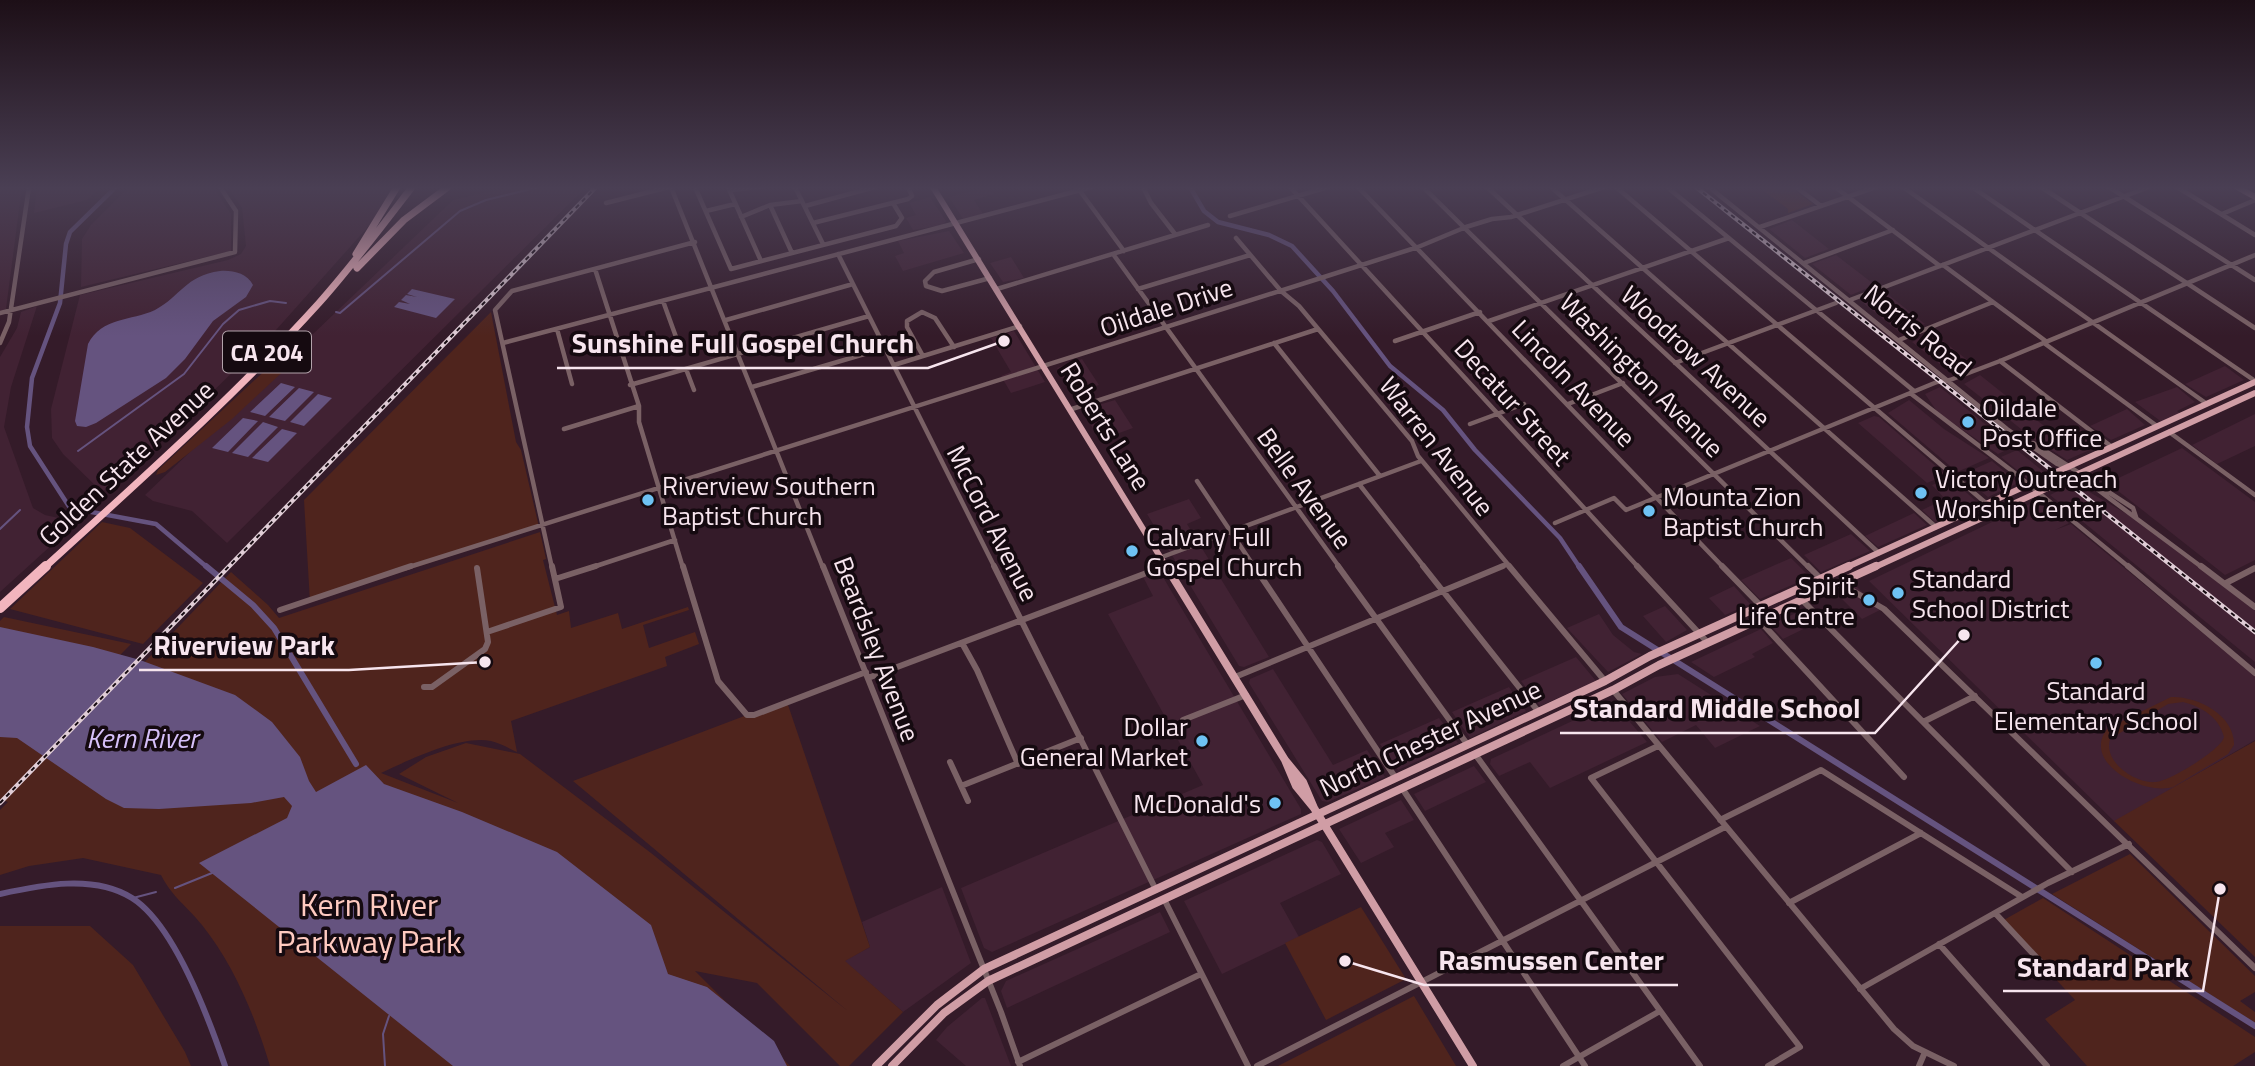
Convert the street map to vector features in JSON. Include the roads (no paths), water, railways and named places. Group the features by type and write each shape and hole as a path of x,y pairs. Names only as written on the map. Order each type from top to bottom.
{"highway":[{"path":"356,254 367,237"},
{"name":"Golden State Avenue","path":"112,502 274,346 370,237"},
{"name":"Golden State Avenue","path":"0,608 244,382 319,304 374,237"},
{"path":"319,304 387,237"},
{"name":"Golden State Avenue","path":"0,601 88,524"}],"main road":[{"name":"Roberts Lane","path":"965,237 1285,760 1292,766 1309,793 1316,811 1473,1066"},
{"name":"North Chester Avenue","path":"876,1066 937,1004 984,969 1176,881 1316,811 1605,681 1671,646 2255,381"},
{"name":"North Chester Avenue","path":"892,1066 944,1013 988,981 1614,690 1679,655 2255,393"},
{"path":"2169,432 2166,428 2172,420"},
{"path":"1759,620 1759,613 1765,605"},
{"path":"1614,690 1612,684 1623,671"},
{"path":"1594,699 1605,687 1605,681"},
{"path":"1402,788 1423,765"},
{"path":"1165,901 1164,894 1176,881"},
{"path":"1136,914 1150,901 1156,890"}],"street":[{"path":"0,343 11,309 22,237"},
{"path":"0,313 235,252 237,237"},
{"name":"Beardsley Avenue","path":"693,237 984,969 1019,1064"},
{"path":"717,237 731,269 849,237"},
{"path":"750,237 761,261"},
{"path":"785,237 792,253"},
{"path":"820,237 823,244"},
{"path":"503,343 899,237"},
{"path":"1114,237 1124,251"},
{"path":"997,289 1167,237"},
{"name":"Warren Avenue","path":"1236,237 1281,291 1299,306 1318,328 1412,441 1421,461 1605,681"},
{"name":"Decatur Street","path":"1335,237 1708,643"},
{"name":"Lincoln Avenue","path":"1408,237 1657,498 1765,605"},
{"name":"Oildale Drive","path":"281,610 364,579 659,489 1166,328 1418,247 1438,237"},
{"name":"Washington Avenue","path":"1476,237 1821,579"},
{"name":"Woodrow Avenue","path":"1541,237 1879,553"},
{"path":"1609,237 1936,527"},
{"path":"1674,237 1987,503"},
{"name":"Norris Road","path":"1772,237 2036,450 2078,475 2255,607"},
{"path":"1804,262 1874,237"},
{"path":"1902,237 2157,426"},
{"path":"1972,237 2207,404"},
{"path":"1850,300 2017,237"},
{"path":"2045,237 2255,381"},
{"path":"2116,237 2255,328"},
{"path":"2188,237 2255,280"},
{"path":"1489,321 1729,238 1817,310 1948,426 1979,444 2255,673"},
{"path":"486,632 561,607 495,310 501,300 512,291 695,242"},
{"name":"McCord Avenue","path":"838,254 1156,890"},
{"name":"Belle Avenue","path":"1113,254 1467,744"},
{"path":"1138,289 1250,255"},
{"path":"1555,523 1614,498 1626,510 1874,407 2000,361 2255,256"},
{"path":"979,259 933,272 926,278 925,284 931,290 942,291 990,278"},
{"path":"595,269 630,385 639,406 639,422 718,681 747,715 754,715 962,643 1167,565"},
{"path":"726,320 853,284"},
{"path":"663,301 680,348"},
{"path":"1899,340 1993,302"},
{"path":"1675,363 1836,303"},
{"path":"1395,341 1480,312"},
{"path":"923,356 906,327 909,318 915,314 934,315 954,347"},
{"path":"630,385 869,316"},
{"path":"894,365 1020,326"},
{"path":"1072,410 1318,328"},
{"path":"557,329 572,384"},
{"path":"1274,343 1380,476"},
{"path":"752,387 885,348"},
{"path":"2000,361 2112,447"},
{"path":"686,369 694,390"},
{"path":"1568,404 1623,383"},
{"path":"1470,424 1524,404"},
{"path":"564,429 639,406"},
{"path":"2169,432 2253,492"},
{"path":"1162,557 1421,461"},
{"path":"1197,481 1395,777"},
{"path":"1359,484 1538,711"},
{"path":"555,579 675,540"},
{"path":"1235,677 1507,564"},
{"path":"424,687 432,687 485,649 488,642 477,568"},
{"path":"2226,583 2255,568"},
{"path":"1821,579 1839,583 1885,609 2255,968"},
{"path":"1802,600 2072,872"},
{"path":"1759,620 1904,777"},
{"path":"962,643 977,670 1018,764"},
{"path":"1614,690 1894,1029 1925,1052 1954,1066"},
{"path":"1183,720 1246,695"},
{"path":"1923,722 1975,696"},
{"path":"961,786 1081,738"},
{"path":"1658,746 1591,778 1800,1047 1768,1066"},
{"path":"1475,754 1700,1066"},
{"path":"950,762 968,801"},
{"path":"1720,820 1821,769 2022,898"},
{"path":"1402,788 1585,1066"},
{"path":"1256,1066 1725,827"},
{"path":"1789,903 1921,833"},
{"path":"1860,989 2048,883 2129,844"},
{"path":"1165,901 1248,1066"},
{"path":"1996,913 2051,973"},
{"path":"1939,944 2047,1066"},
{"path":"1019,1064 1201,974"},
{"path":"1563,1066 1660,1011"},
{"path":"1919,1066 1925,1052"}],"water":[{"path":"220,271 239,273 250,281 253,285 246,297 213,321 185,359 166,378 96,423 86,427 77,426 75,421 88,344 94,335 109,324 155,310 199,277"},
{"path":"412,289 455,299 436,318 394,307 399,302 410,304 401,300 406,295 417,297 407,294"},
{"path":"281,383 295,387 265,416 250,412"},
{"path":"299,388 314,392 285,421 269,417"},
{"path":"318,394 332,398 304,426 290,422"},
{"path":"243,418 258,421 228,452 212,448"},
{"path":"263,422 278,427 248,457 232,453"},
{"path":"282,429 297,433 268,462 252,458"},
{"name":"Kern River Parkway Park","path":"0,627 140,660 235,695 272,722 300,757 316,792 366,765 384,784 462,812 557,852 651,925 668,974 707,987 774,1041 787,1066 453,1066 199,863 287,818 292,806 284,797 251,803 159,809 124,808 106,799 17,738 0,737"}],"waterway":[{"path":"68,237 60,303 32,378 27,427 30,446 70,508 156,524 208,568"},
{"path":"336,312 340,313 430,237"},
{"path":"1273,237 1292,246 1333,291 1390,366 1443,410 1475,450 1560,538 1580,568"},
{"path":"78,451 184,374 223,324 239,310 270,301 286,303"},
{"path":"0,529 20,510"},
{"path":"206,566 253,605 274,628 356,764"},
{"path":"1579,566 1621,627 2255,1026"},
{"path":"175,888 212,873"},
{"path":"0,894 33,887 84,884 101,886 132,898 148,911 162,929 189,974 225,1066"},
{"path":"133,898 156,892"},
{"path":"385,1066 383,1034 389,1016"}],"railway":[{"path":"0,803 548,237"},
{"path":"1758,237 2255,632"}],"place":[{"name":"Sunshine Full Gospel Church","path":"1004,341"},
{"name":"Oildale Post Office","path":"1968,422"},
{"name":"Victory Outreach Worship Center","path":"1921,493"},
{"name":"Riverview Southern Baptist Church","path":"648,500"},
{"name":"Mounta Zion Baptist Church","path":"1649,511"},
{"name":"Calvary Full Gospel Church","path":"1132,551"},
{"name":"Standard School District","path":"1898,593"},
{"name":"Spirit Life Centre","path":"1869,600"},
{"name":"Standard Middle School","path":"1964,635"},
{"name":"Riverview Park","path":"485,662"},
{"name":"Standard Elementary School","path":"2096,663"},
{"name":"Dollar General Market","path":"1202,741"},
{"name":"McDonald's","path":"1275,803"},
{"name":"Standard Park","path":"2220,889"},
{"name":"Rasmussen Center","path":"1345,961"}],"water label":[{"name":"Kern River","path":"142,737"}]}
